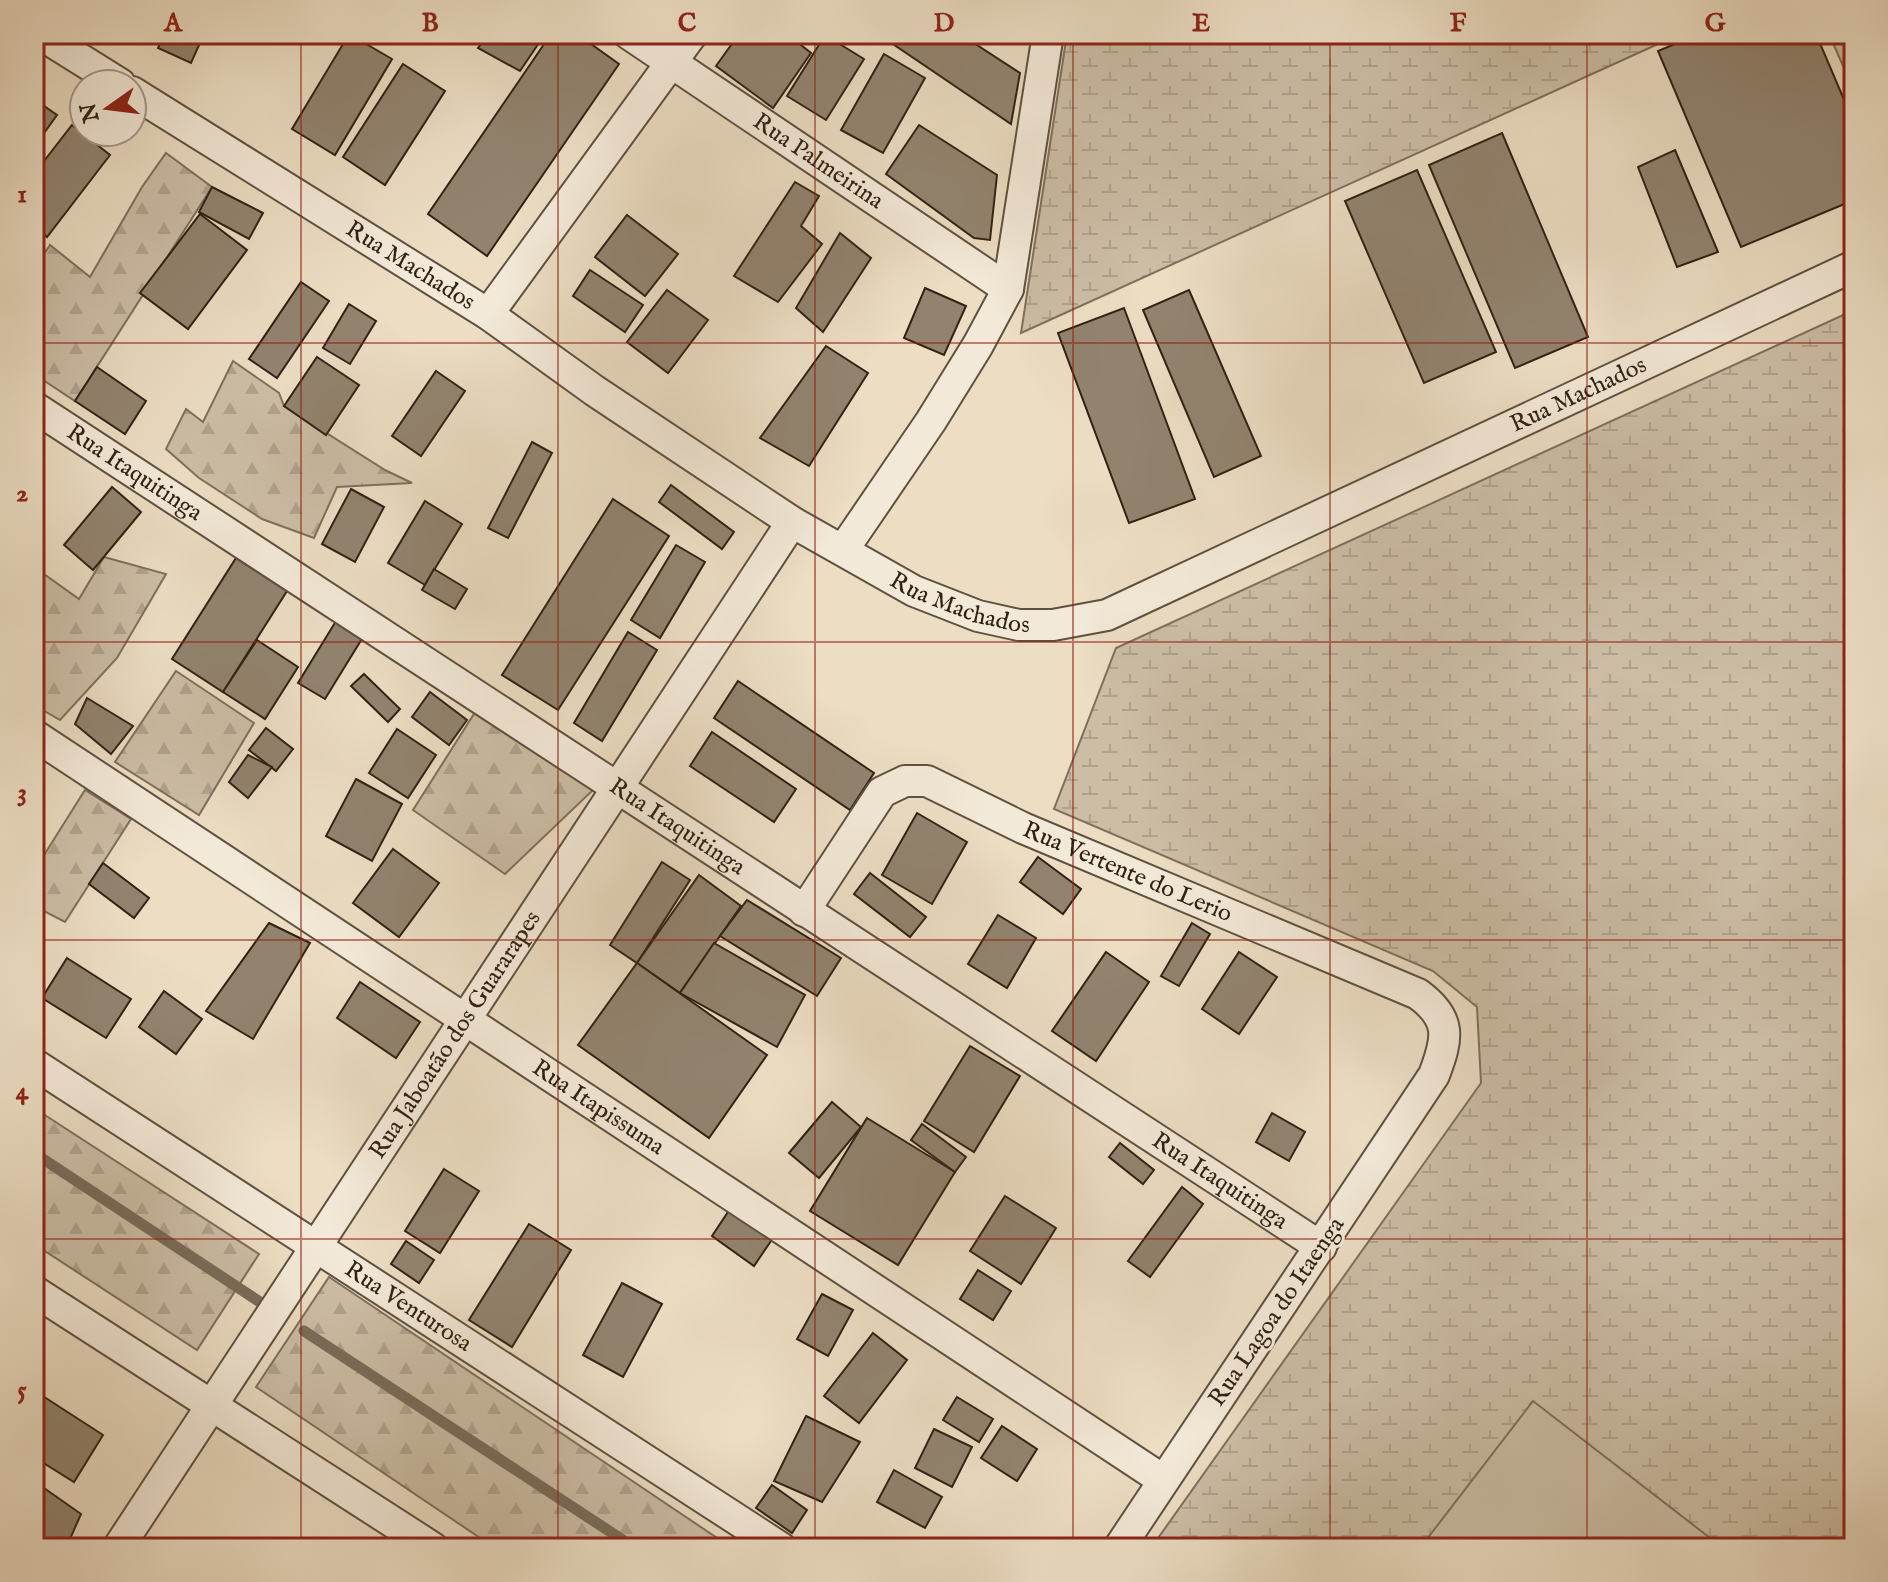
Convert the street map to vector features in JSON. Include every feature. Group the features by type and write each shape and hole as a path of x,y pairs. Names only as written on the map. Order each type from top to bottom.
{"street":[{"path":"40,34 94,68"},
{"name":"Rua Palmeirina","path":"629,34 1008,289"},
{"path":"488,314 692,34"},
{"path":"843,550 947,395 1008,289 1048,34"},
{"name":"Rua Machados","path":"148,102 488,314 595,391 792,522 914,591 978,616 1019,625 1042,625 1107,615 1854,266"},
{"name":"Rua Itaquitinga","path":"34,407 1321,1247"},
{"name":"Rua Jaboatão dos Guararapes","path":"118,1548 792,522"},
{"name":"Rua Itapissuma","path":"34,735 1163,1480"},
{"name":"Rua Vertente do Lerio","path":"804,911 882,792 905,781 927,781 1023,828 1418,994 1434,1006 1443,1022 1445,1047 1434,1075"},
{"name":"Rua Venturosa","path":"34,1064 781,1548"},
{"name":"Rua Lagoa do Itaenga","path":"1119,1548 1434,1075"},
{"path":"34,1291 433,1548"}],"green space":[{"path":"1067,34 1680,34 1021,333"},
{"path":"1829,34 1854,34 1854,91"},
{"path":"166,153 212,187 75,401 34,374 34,269 50,245 90,277 142,187"},
{"path":"1854,310 1854,1548 1151,1548 1481,1083 1477,1007 1433,971 1054,809 1116,648"},
{"path":"233,361 279,393 284,406 385,470 412,483 337,487 314,538 262,519 199,478 166,449 186,409 203,422"},
{"path":"104,557 166,574 117,658 60,720 34,705 34,567 79,599"},
{"path":"176,671 254,723 199,815 115,762"},
{"path":"479,706 564,754 593,790 505,874 413,810"},
{"path":"85,790 131,819 65,922 36,907 34,871"},
{"path":"34,1108 259,1254 197,1350 34,1244"},
{"path":"329,1277 732,1548 495,1548 256,1387"},
{"path":"1533,1401 1723,1548 1420,1548"}],"building":[{"path":"164,34 204,34 191,63 158,48"},
{"path":"349,34 392,59 335,155 292,129"},
{"path":"489,34 545,34 520,71 478,48"},
{"path":"551,34 577,34 619,64 487,256 428,214"},
{"path":"739,34 787,34 811,53 773,108 716,66"},
{"path":"892,34 960,34 1020,73 1011,124 887,40"},
{"path":"1699,34 1816,34 1854,123 1854,200 1741,247 1658,51"},
{"path":"825,35 864,59 826,120 787,96"},
{"path":"884,54 925,78 883,153 841,130"},
{"path":"403,64 445,91 385,185 343,157"},
{"path":"34,99 57,115 34,147"},
{"path":"919,125 997,175 990,240 974,238 886,174"},
{"path":"68,130 68,148 101,148 110,155 47,237 34,227 34,174"},
{"path":"1502,133 1588,337 1515,368 1429,165"},
{"path":"1675,150 1718,252 1677,267 1638,167"},
{"path":"1417,170 1496,352 1424,383 1345,201"},
{"path":"795,182 819,196 801,226 822,244 778,302 734,276"},
{"path":"212,187 263,213 249,239 199,212"},
{"path":"200,214 247,250 188,329 140,293"},
{"path":"627,215 678,254 645,296 595,257"},
{"path":"840,233 871,258 823,332 796,308"},
{"path":"34,242 44,249 34,264"},
{"path":"590,270 643,305 625,332 573,296"},
{"path":"301,282 329,301 277,378 249,359"},
{"path":"925,288 966,306 944,355 904,338"},
{"path":"667,290 708,320 668,373 627,342"},
{"path":"1189,290 1261,456 1214,477 1143,310"},
{"path":"349,304 376,321 350,364 323,348"},
{"path":"1124,308 1195,499 1129,523 1058,333"},
{"path":"826,346 868,373 809,466 760,438"},
{"path":"317,357 359,385 326,435 284,406"},
{"path":"97,367 146,401 125,434 75,401"},
{"path":"436,371 465,391 421,456 392,436"},
{"path":"532,442 552,453 508,538 488,528"},
{"path":"671,485 734,532 722,549 659,502"},
{"path":"112,487 141,512 93,570 64,545"},
{"path":"351,489 384,507 355,562 322,544"},
{"path":"613,499 669,536 558,710 502,675"},
{"path":"425,501 462,524 425,585 388,563"},
{"path":"676,545 705,562 660,638 631,620"},
{"path":"236,558 287,591 223,692 172,659"},
{"path":"434,569 467,589 455,609 422,590"},
{"path":"336,621 363,637 325,699 298,683"},
{"path":"628,632 657,650 602,741 574,723"},
{"path":"257,640 298,667 265,719 223,692"},
{"path":"364,674 400,709 388,722 351,686"},
{"path":"738,681 874,773 850,810 714,718"},
{"path":"430,692 467,720 449,745 412,717"},
{"path":"87,698 133,726 111,754 75,724"},
{"path":"266,728 293,749 276,771 249,750"},
{"path":"397,729 436,755 408,798 369,773"},
{"path":"712,732 796,789 774,822 690,766"},
{"path":"248,755 272,767 248,798 229,782"},
{"path":"356,779 402,804 372,861 326,836"},
{"path":"917,813 967,842 932,904 882,875"},
{"path":"393,849 439,883 399,937 353,903"},
{"path":"1038,857 1081,889 1063,914 1020,882"},
{"path":"662,862 690,880 637,963 610,945"},
{"path":"103,863 149,898 134,918 89,884"},
{"path":"870,873 926,917 910,937 854,894"},
{"path":"699,875 741,906 680,993 637,963"},
{"path":"747,900 841,958 817,996 720,936"},
{"path":"998,915 1036,938 1007,988 968,964"},
{"path":"269,923 310,943 253,1039 206,1011"},
{"path":"1192,923 1210,934 1179,986 1161,976"},
{"path":"34,933 44,939 34,954"},
{"path":"714,943 805,995 777,1047 680,993"},
{"path":"1106,952 1149,982 1096,1061 1052,1031"},
{"path":"1239,952 1277,977 1239,1034 1202,1009"},
{"path":"67,958 131,999 106,1038 42,998"},
{"path":"637,963 767,1055 709,1138 578,1045"},
{"path":"360,982 420,1022 396,1058 337,1018"},
{"path":"164,991 202,1019 176,1054 139,1027"},
{"path":"970,1046 1020,1076 974,1152 924,1121"},
{"path":"832,1102 861,1127 819,1178 789,1153"},
{"path":"1272,1113 1305,1132 1289,1161 1256,1142"},
{"path":"867,1118 955,1172 898,1265 810,1211"},
{"path":"922,1124 966,1157 955,1172 911,1140"},
{"path":"1120,1143 1154,1170 1143,1184 1109,1157"},
{"path":"444,1169 479,1191 440,1253 405,1231"},
{"path":"1182,1187 1203,1204 1150,1277 1128,1261"},
{"path":"1005,1196 1056,1228 1021,1284 970,1251"},
{"path":"730,1209 773,1238 754,1266 712,1236"},
{"path":"529,1224 571,1250 512,1347 469,1320"},
{"path":"406,1241 434,1260 419,1283 391,1264"},
{"path":"978,1270 1011,1291 993,1320 960,1299"},
{"path":"622,1283 662,1304 623,1377 583,1355"},
{"path":"822,1294 853,1310 828,1356 797,1339"},
{"path":"873,1333 907,1360 859,1423 824,1396"},
{"path":"35,1391 103,1435 74,1482 34,1457"},
{"path":"957,1397 993,1419 979,1442 943,1420"},
{"path":"806,1416 860,1442 822,1502 774,1481"},
{"path":"1002,1426 1037,1449 1017,1481 981,1458"},
{"path":"934,1429 972,1447 952,1487 915,1468"},
{"path":"894,1470 942,1497 925,1528 877,1502"},
{"path":"34,1481 81,1514 66,1548 50,1548 34,1534"},
{"path":"772,1485 807,1510 792,1533 756,1508"}],"waterway":[{"path":"34,1153 263,1304"},
{"path":"304,1331 635,1548"}]}
